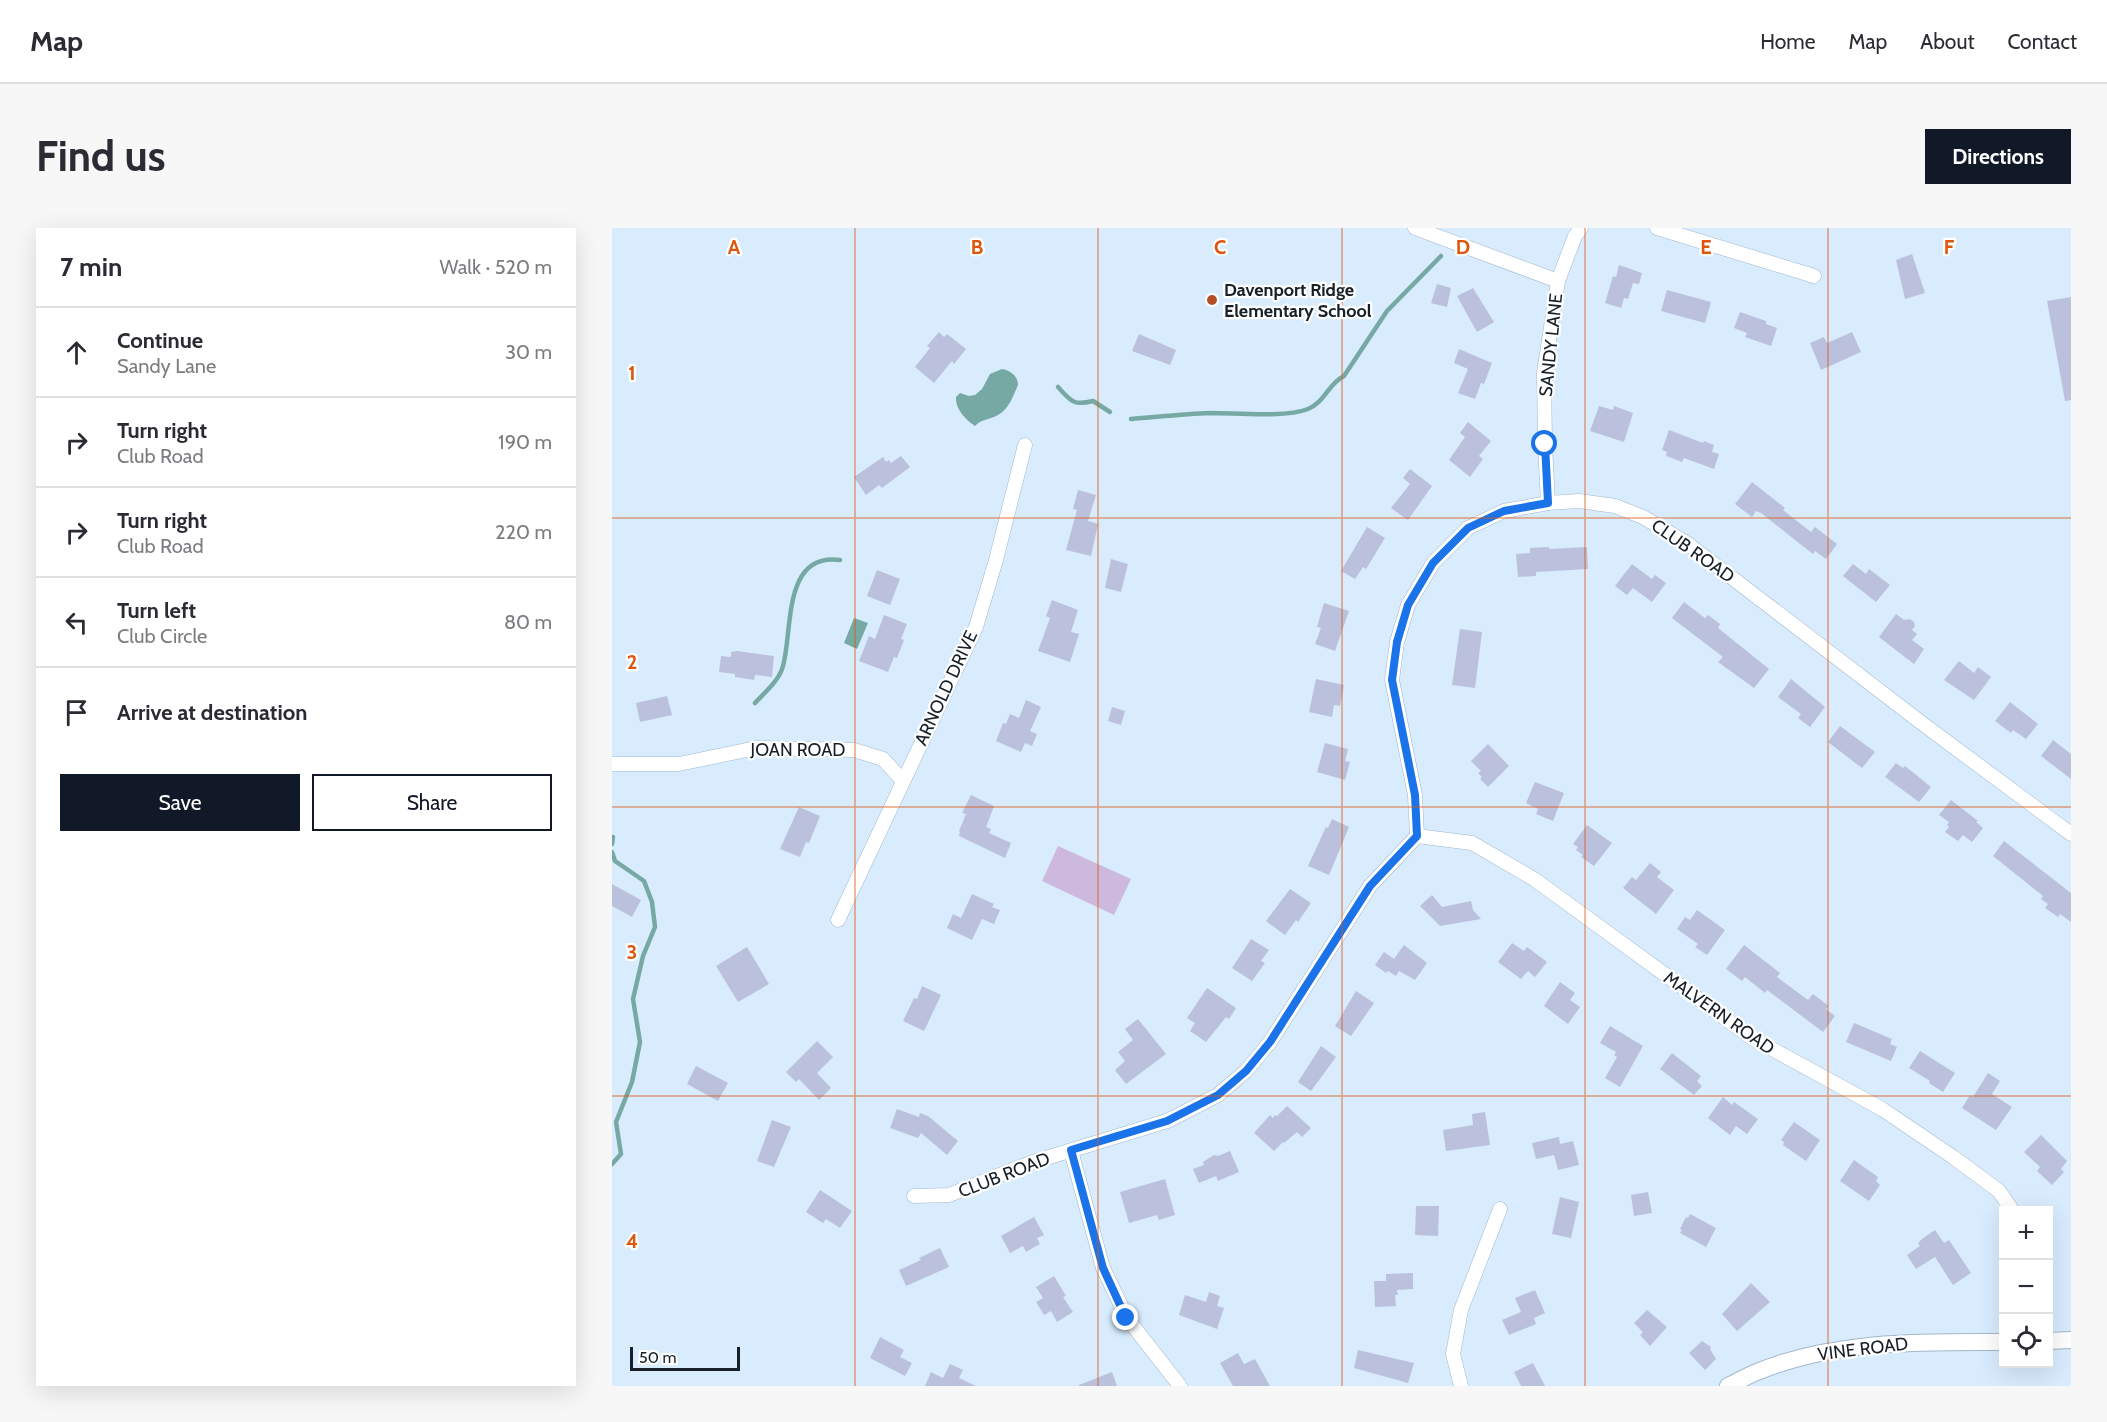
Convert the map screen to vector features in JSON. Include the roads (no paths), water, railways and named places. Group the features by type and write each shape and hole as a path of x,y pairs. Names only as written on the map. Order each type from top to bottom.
{"street":[{"path":"1415,228 1558,281"},
{"name":"SANDY LANE","path":"1548,503 1544,373 1558,281 1575,236 1581,228"},
{"path":"1657,228 1814,276"},
{"name":"ARNOLD DRIVE","path":"838,920 975,627 996,560 1025,445"},
{"name":"CLUB ROAD","path":"914,1196 949,1195 1033,1162 1167,1121 1218,1095 1246,1071 1270,1042 1370,886 1417,836 1415,795 1392,680 1397,642 1408,605 1433,563 1468,528 1504,511 1548,503 1579,501 1615,506 1643,516 1688,543 1923,724 2071,834"},
{"name":"JOAN ROAD","path":"612,764 679,764 756,748 854,750 883,759 903,781"},
{"name":"MALVERN ROAD","path":"1417,836 1472,843 1534,879 1752,1038 1882,1109 1953,1157 1999,1191 2009,1206"},
{"path":"1071,1150 1103,1268 1126,1318 1180,1386"},
{"path":"1461,1386 1453,1354 1461,1310 1500,1209"},
{"path":"2053,1341 2071,1340"},
{"name":"VINE ROAD","path":"1728,1386 1760,1370 1798,1358 1844,1348 1902,1343 1999,1342"}],"waterway":[{"path":"1131,419 1210,413 1273,414 1298,412 1314,406 1344,376 1387,311 1441,256"},
{"path":"1058,387 1073,401 1081,403 1093,401 1110,412"},
{"path":"755,703 778,677 783,666 790,615 799,581 808,568 821,561 840,560"},
{"path":"612,844 613,837"},
{"path":"612,852 615,861 644,881 652,902 655,927 643,956 633,999 640,1042 632,1082 616,1122 621,1154 612,1164"}],"place":[{"name":"Davenport Ridge Elementary School","path":"1212,300"}]}
